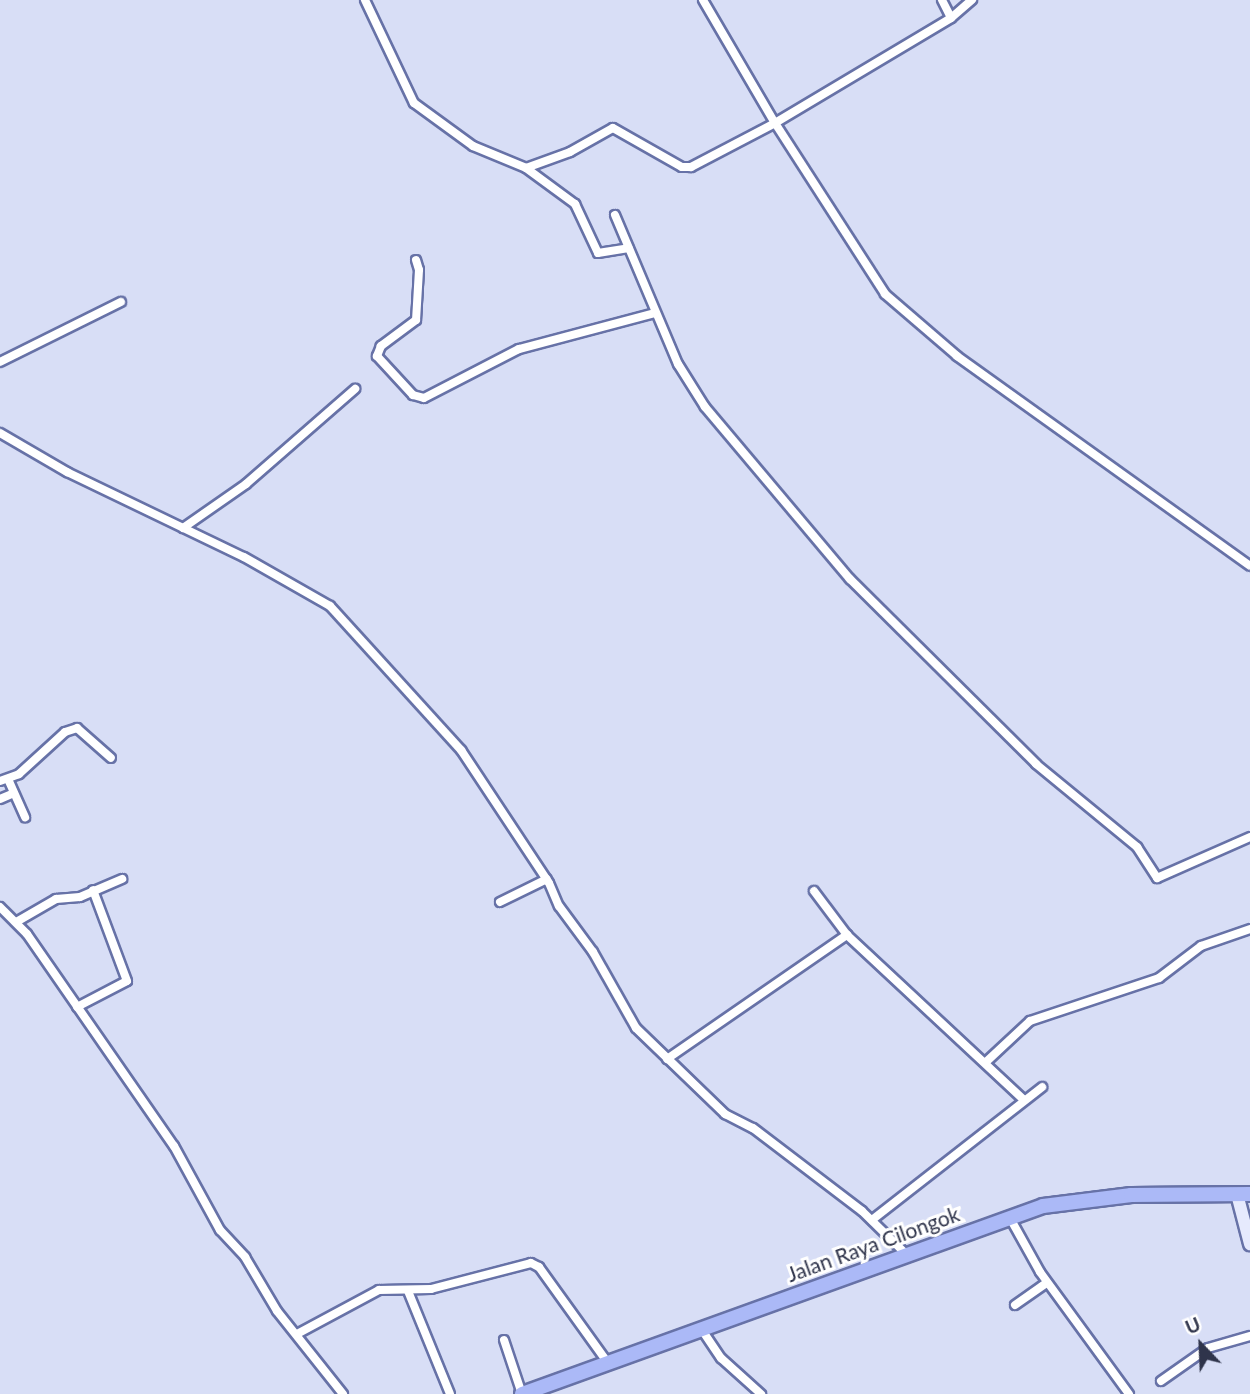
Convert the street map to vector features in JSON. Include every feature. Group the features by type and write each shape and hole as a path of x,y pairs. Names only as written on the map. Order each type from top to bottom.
{"highway":[{"name":"Jalan Raya Cilongok","path":"522,1394 1043,1206 1101,1197 1243,1194"}],"street":[{"path":"365,0 414,103 473,146 526,168 575,204 598,253 629,248"},
{"path":"703,0 775,123 885,294 915,324 1250,566"},
{"path":"942,0 951,18"},
{"path":"526,168 570,152 613,128 682,167 691,167 775,123 951,18 972,0"},
{"path":"614,215 655,313 698,397 849,579 1036,764 1137,847 1157,878 1250,837"},
{"path":"416,260 416,320 381,346 377,356 413,395 424,398 519,349 655,313"},
{"path":"0,362 121,302"},
{"path":"183,528 246,484 355,389"},
{"path":"0,432 67,472 288,580 340,615 461,750 547,879 636,1028 725,1114 753,1129 872,1220 906,1254"},
{"path":"25,817 14,793 4,780 76,728 111,758"},
{"path":"0,799 14,793"},
{"path":"18,921 56,898 77,898 122,879"},
{"path":"499,902 547,879"},
{"path":"77,1007 125,984 128,977 93,890"},
{"path":"814,891 846,935 1024,1100"},
{"path":"0,907 18,921 174,1146 220,1230 245,1257 277,1311 344,1394"},
{"path":"986,1062 1030,1021 1159,978 1201,946 1250,929"},
{"path":"667,1059 846,935"},
{"path":"872,1220 1042,1087"},
{"path":"1243,1194 1250,1244"},
{"path":"1010,1218 1047,1283 1129,1394"},
{"path":"297,1334 379,1290 408,1291 446,1286 513,1265 534,1265 608,1363"},
{"path":"1015,1305 1047,1283"},
{"path":"408,1291 450,1394"},
{"path":"702,1330 721,1358 761,1394"},
{"path":"1161,1381 1209,1348 1250,1336"},
{"path":"504,1340 522,1394"}]}
